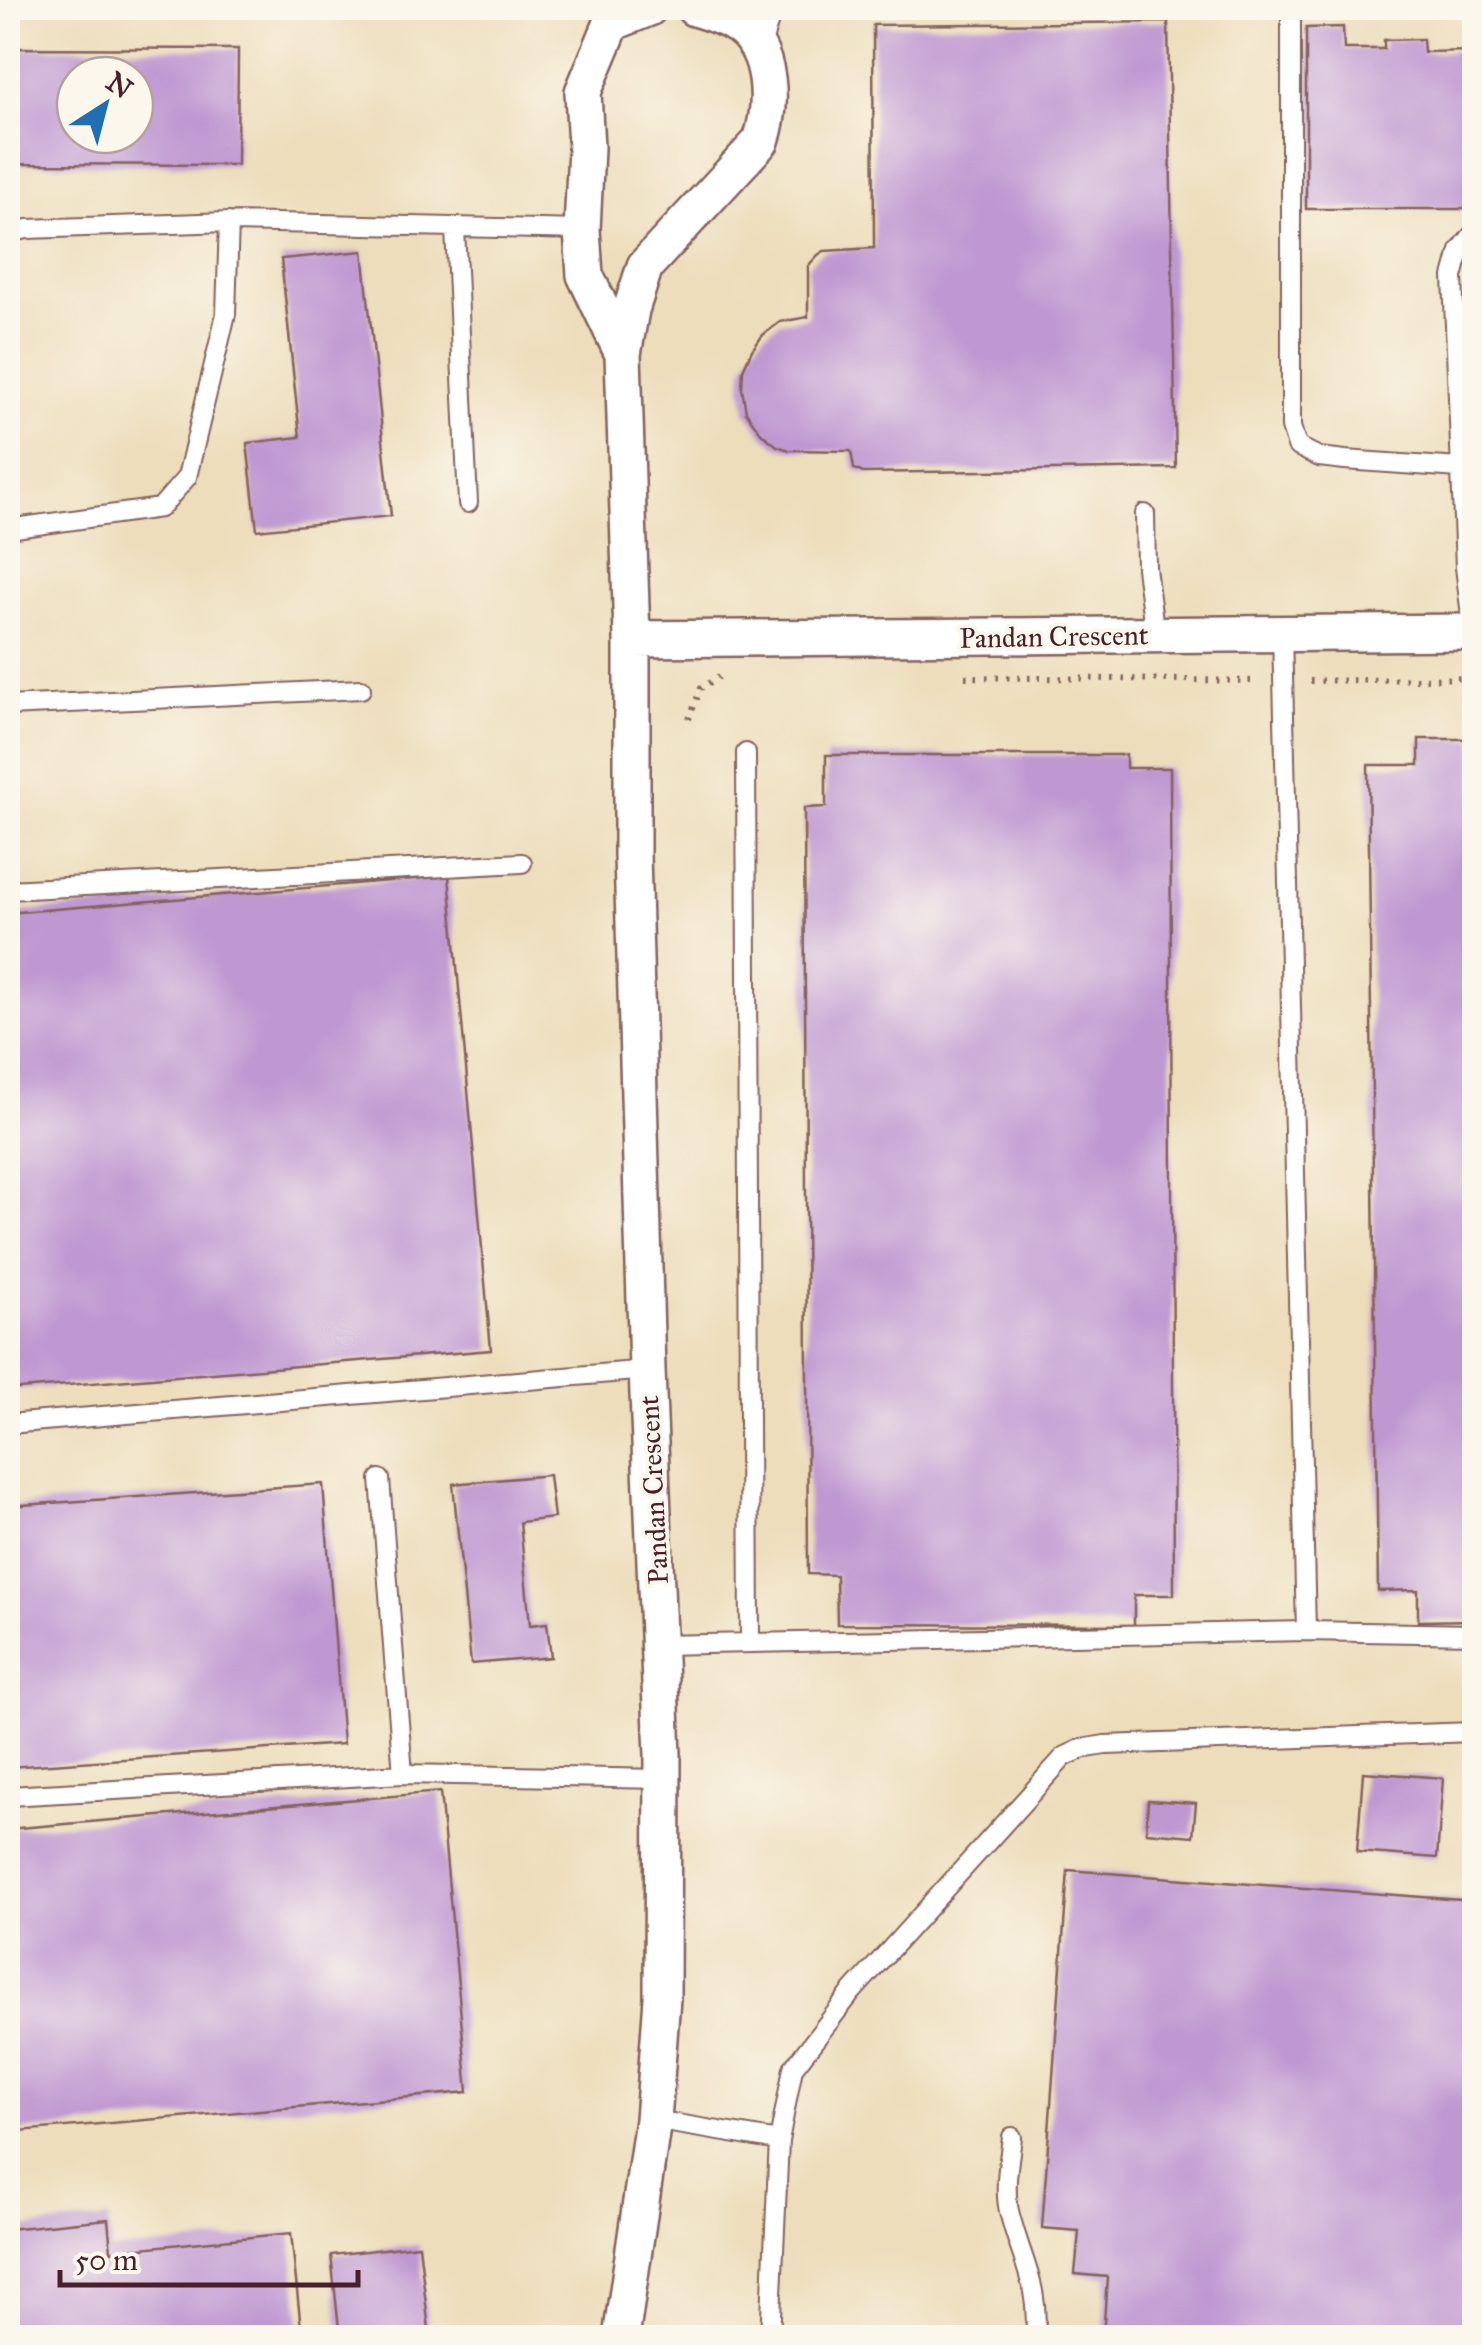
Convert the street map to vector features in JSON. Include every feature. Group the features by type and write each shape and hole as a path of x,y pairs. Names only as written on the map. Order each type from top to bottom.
{"street":[{"name":"Pandan Crescent","path":"623,354 584,275 583,92 611,15 649,8"},
{"path":"694,8 739,26 760,49"},
{"name":"Pandan Crescent","path":"621,2338 653,2120 662,1998 660,1645 647,1370 632,855 632,639 623,354 645,266 761,141 770,114 760,49"},
{"name":"Pandan Crescent","path":"632,639 1474,632"}],"lane":[{"path":"760,49 772,8"},
{"path":"1290,8 1290,427 1298,446 1318,457 1467,469"},
{"path":"8,233 27,229 229,222 582,230"},
{"path":"8,529 160,508 187,477 226,314 229,222"},
{"path":"455,228 468,504"},
{"path":"1473,234 1460,250 1453,276 1467,469 1465,567 1474,632"},
{"path":"1144,514 1155,635"},
{"path":"1282,633 1306,1631"},
{"path":"8,706 361,689"},
{"path":"746,753 750,1643"},
{"path":"8,890 522,863"},
{"path":"8,1424 647,1370"},
{"path":"380,1479 403,1774"},
{"path":"660,1645 1306,1631 1474,1634"},
{"path":"770,2338 779,2141 793,2068 851,1993 1064,1757 1105,1745 1474,1732"},
{"path":"8,1796 403,1774 662,1780"},
{"path":"653,2120 779,2141"},
{"path":"1012,2137 1006,2190 1009,2214 1036,2297 1036,2338"}],"path":[{"path":"689,719 701,688 723,674"},
{"path":"963,677 1283,681 1474,678"}],"building":[{"path":"1168,22 1176,468 863,473 854,469 851,451 789,450 761,433 746,412 742,388 743,370 752,350 780,322 808,317 808,266 818,255 824,251 874,248 873,25"},
{"path":"1343,27 1344,49 1384,49 1384,40 1423,39 1424,52 1474,51 1474,209 1306,209 1306,28"},
{"path":"8,48 238,49 237,165 8,164"},
{"path":"363,251 391,516 257,530 247,443 300,437 281,259"},
{"path":"1419,739 1474,739 1474,1620 1418,1621 1418,1590 1378,1591 1368,765 1419,765"},
{"path":"826,755 1126,755 1126,768 1170,768 1174,1595 1134,1595 1134,1625 837,1624 836,1575 808,1574 804,808 826,807"},
{"path":"449,876 491,1350 8,1390 8,913"},
{"path":"549,1475 554,1518 520,1522 530,1625 547,1623 551,1657 471,1664 453,1484"},
{"path":"323,1484 343,1744 8,1767 8,1506"},
{"path":"1363,1772 1443,1778 1437,1858 1357,1852"},
{"path":"440,1792 468,2092 8,2132 8,1829"},
{"path":"1148,1800 1196,1803 1193,1836 1146,1832"},
{"path":"1068,1870 1474,1901 1474,2338 1103,2338 1107,2277 1075,2274 1079,2231 1042,2228"},
{"path":"108,2219 111,2251 291,2233 302,2338 8,2338 8,2229"},
{"path":"419,2245 430,2338 340,2338 331,2255"}]}
